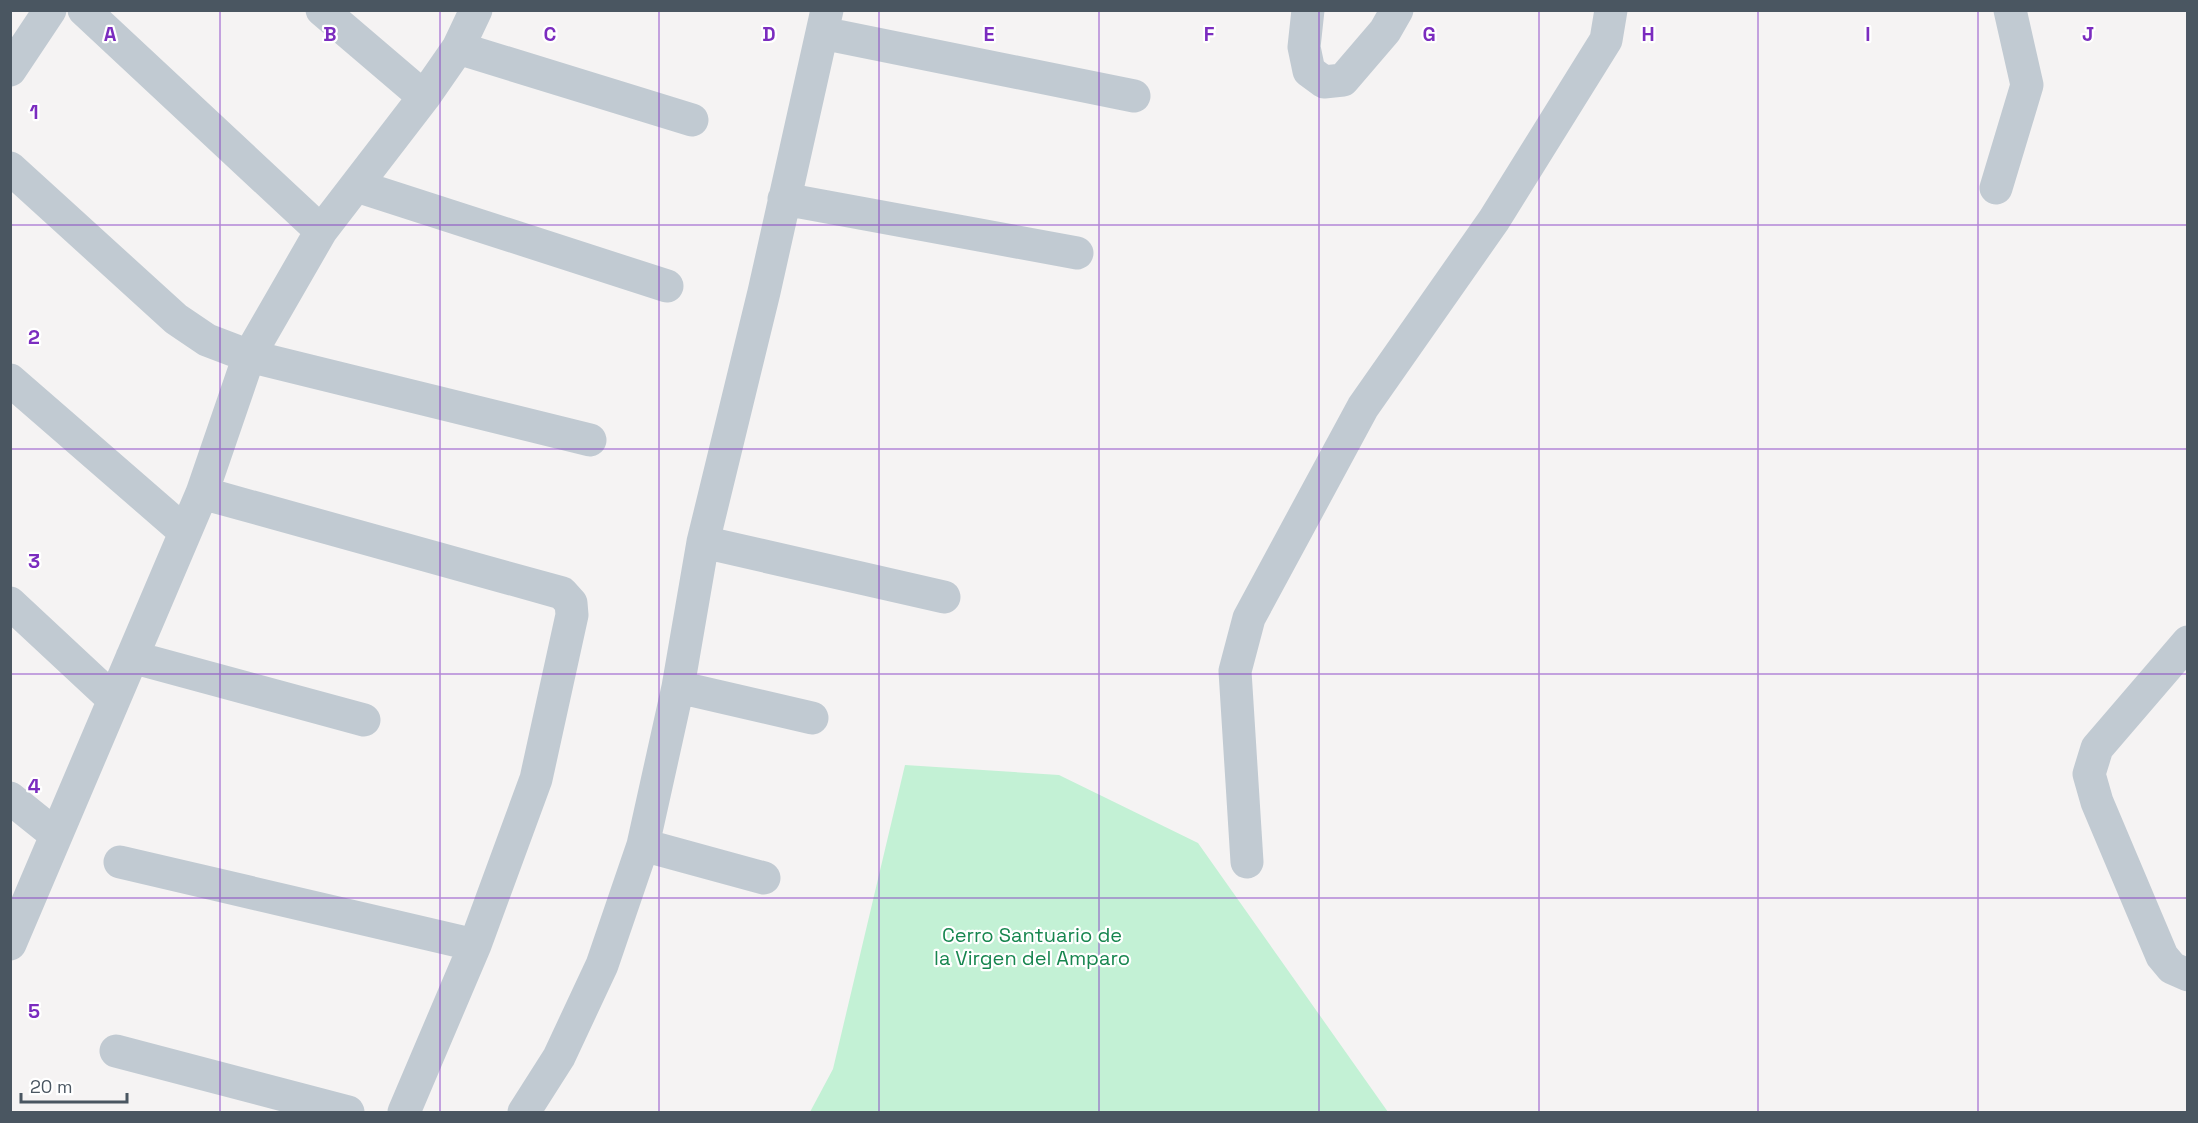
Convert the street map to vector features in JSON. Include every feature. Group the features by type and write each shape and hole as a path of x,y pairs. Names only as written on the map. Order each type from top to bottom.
{"street":[{"path":"10,70 50,10"},
{"path":"84,10 321,231"},
{"path":"322,10 424,97"},
{"path":"10,944 202,493 249,356 321,231 424,97 458,48 476,10"},
{"path":"1308,10 1304,47 1309,71 1324,82 1343,80 1379,39 1397,10"},
{"path":"1247,862 1235,671 1249,618 1363,407 1494,220 1606,40 1611,10"},
{"path":"1996,188 2027,85 2010,10"},
{"path":"524,1113 559,1057 602,965 643,845 678,687 703,542 824,22 1134,96"},
{"path":"458,48 692,120"},
{"path":"10,168 176,319 207,340 249,356 590,440"},
{"path":"357,186 667,286"},
{"path":"784,199 1077,253"},
{"path":"10,380 185,532"},
{"path":"202,493 562,593 571,603 572,615 536,779 475,945 404,1113"},
{"path":"703,542 944,597"},
{"path":"10,603 113,699"},
{"path":"2187,642 2097,748 2089,774 2097,802 2162,956 2172,968 2187,975"},
{"path":"132,657 364,720"},
{"path":"678,687 812,718"},
{"path":"10,798 56,835"},
{"path":"643,845 764,878"},
{"path":"120,862 475,945"},
{"path":"116,1051 348,1113"}],"green space":[{"name":"Cerro Santuario de la Virgen del Amparo","path":"905,765 1059,775 1198,843 1388,1112 810,1112 833,1069"}]}
